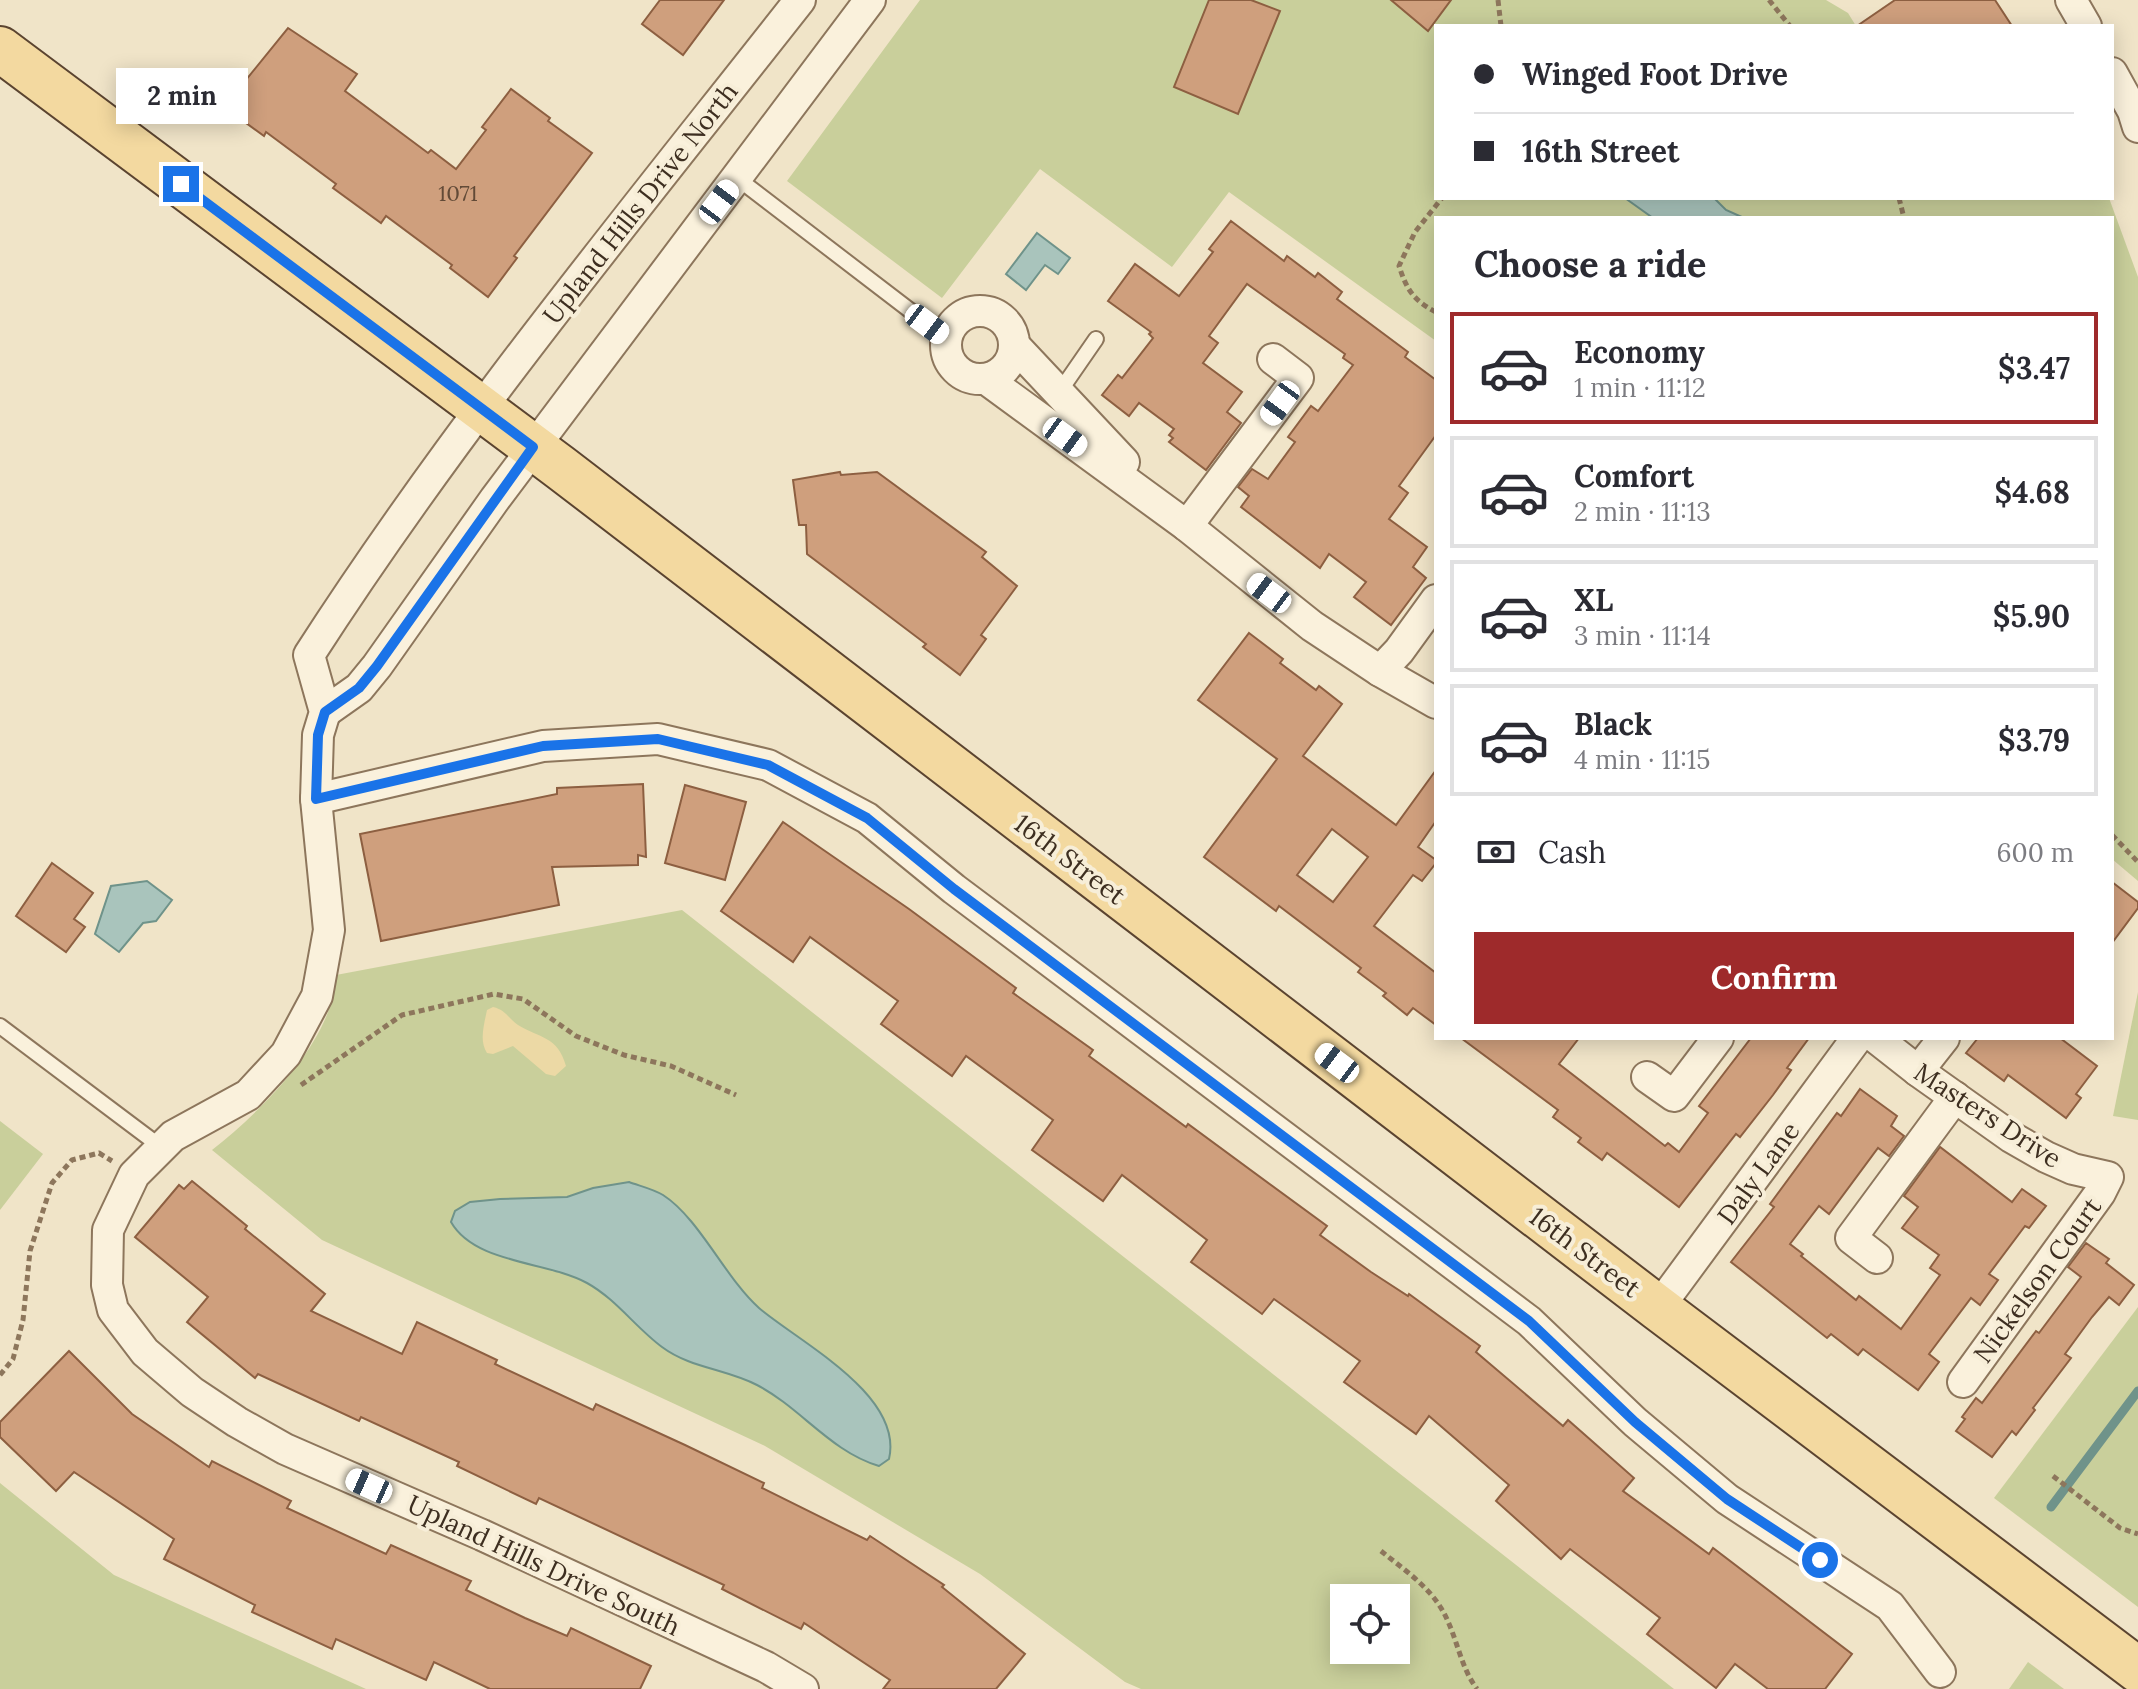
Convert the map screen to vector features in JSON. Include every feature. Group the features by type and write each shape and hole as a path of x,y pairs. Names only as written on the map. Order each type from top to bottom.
{"main road":[{"name":"16th Street","path":"0,49 533,447 1658,1308 2138,1670"}],"street":[{"name":"Upland Hills Drive North","path":"480,407 800,0"},
{"path":"325,712 359,688 377,666 533,447 870,0"},
{"path":"2071,0 2085,24"},
{"path":"2114,77 2138,127"},
{"path":"1049,407 1015,346 1008,324 989,311 967,312 957,319 946,338 949,360 955,369 1049,407 1187,526 1312,626 1434,702"},
{"path":"986,379 1006,367 1015,346"},
{"path":"1187,526 1298,378 1273,359"},
{"name":"Upland Hills Drive South","path":"480,407 309,655 325,712 318,735 316,799 329,930 317,996 286,1054 248,1095 173,1136 134,1175 108,1230 107,1285 113,1310 145,1352 192,1392 285,1449 482,1535 766,1667 803,1689"},
{"path":"1380,671 1399,651 1434,603"},
{"path":"316,799 543,746 658,739 768,765 867,818 954,889 1529,1321 1635,1422 1727,1499 1890,1606 1940,1672"},
{"path":"1647,1077 1674,1096 1716,1040"},
{"name":"Daly Lane","path":"1658,1308 1856,1040"},
{"name":"Masters Drive","path":"1879,1040 2011,1137 2073,1169 2108,1177"},
{"path":"1918,1071 1942,1040"},
{"path":"1877,1258 1851,1238 1955,1097"},
{"name":"Nickelson Court","path":"1963,1382 2100,1193 2108,1177"}],"lane":[{"path":"737,178 946,338"},
{"path":"1049,407 1096,339"},
{"path":"0,1026 161,1147"}],"path":[{"path":"1498,0 1501,24"},
{"path":"1769,0 1788,24"},
{"path":"1434,311 1419,303 1406,286 1399,266 1415,232 1440,200"},
{"path":"2114,837 2138,862"},
{"path":"291,1092 402,1015 494,994 523,999 576,1036 624,1055 671,1066 736,1095"},
{"path":"0,1375 13,1359 23,1320 30,1251 52,1183 72,1160 99,1153 134,1175"},
{"path":"2053,1476 2120,1528 2138,1534"},
{"path":"1381,1551 1421,1584 1441,1608 1466,1675 1477,1689"}],"green space":[{"path":"920,0 1826,0 1848,13 1855,24 1434,24 1434,200 2110,200 2138,277 2138,881 2114,861 2114,216 1434,216 1434,340 1229,192 1172,267 1040,169 942,298 787,181"},
{"path":"682,910 1674,1689 1141,1689 1125,1682 980,1574 765,1446 322,1240 212,1150 245,1122 294,1069 319,1031 332,998 336,975"},
{"path":"2138,992 2138,1120 2113,1116"},
{"path":"0,1121 43,1154 0,1210"},
{"path":"2138,1307 2138,1607 1994,1498"},
{"path":"0,1483 114,1575 366,1689 0,1689"},
{"path":"2028,1662 2064,1689 2009,1689"}],"sand":[{"path":"493,1007 518,1025 553,1043 566,1066 555,1076 546,1074 513,1046 493,1054 487,1053 483,1043 484,1027 487,1010"}],"water":[{"path":"1628,200 1716,200 1726,210 1740,216 1650,216"},
{"path":"1037,233 1070,258 1058,274 1045,265 1026,290 1006,274"},
{"path":"147,881 172,900 156,921 143,923 119,952 95,934 111,886"},
{"path":"629,1182 659,1193 676,1205 759,1308 845,1372 865,1392 881,1413 889,1436 889,1459 879,1466 846,1451 788,1405 757,1385 696,1364 662,1347 587,1283 494,1254 462,1236 451,1222 455,1211 470,1202 567,1197 593,1188"}],"building":[{"path":"660,0 724,0 683,55 642,24"},
{"path":"1209,0 1251,0 1280,11 1238,114 1174,87"},
{"path":"1391,0 1451,0 1428,31"},
{"path":"1895,0 1995,0 2011,24 1860,24"},
{"path":"288,28 357,74 345,91 428,153 431,150 456,169 486,130 482,127 511,89 592,153 514,256 517,258 488,297 450,268 452,265 386,216 381,223 333,188 336,184 266,132 264,136 224,107"},
{"path":"1231,221 1284,261 1287,256 1315,277 1318,273 1342,292 1337,299 1408,352 1405,357 1434,379 1434,438 1399,486 1408,493 1389,519 1427,547 1413,567 1426,578 1391,625 1354,597 1366,582 1329,554 1320,568 1241,507 1249,496 1238,487 1252,469 1268,479 1295,442 1288,437 1311,406 1318,411 1353,365 1343,358 1345,354 1247,284 1209,336 1218,343 1203,363 1242,392 1227,412 1241,423 1206,470 1169,442 1173,438 1169,435 1174,429 1139,403 1129,416 1102,395 1118,375 1122,378 1153,338 1149,334 1151,332 1108,301 1135,264 1179,296 1213,252 1209,249"},
{"path":"840,472 841,475 877,472 986,552 982,557 1017,586 981,635 986,639 960,675 923,647 926,644 807,554 806,525 799,525 793,480"},
{"path":"1249,633 1283,659 1280,663 1316,690 1319,686 1342,704 1303,756 1396,825 1434,773 1434,824 1418,847 1434,859 1434,866 1422,881 1413,875 1374,926 1434,971 1434,1024 1413,1008 1407,1015 1383,996 1386,993 1358,972 1361,968 1279,906 1276,911 1204,857 1277,759 1198,700","holes":["1332,829 1368,857 1333,902 1297,875"]},
{"path":"643,784 646,857 638,855 638,865 552,867 559,905 381,941 360,834 557,794 557,788"},
{"path":"685,785 746,802 725,880 665,863"},
{"path":"783,822 1016,988 1013,993 1093,1050 1089,1056 1327,1226 1320,1235 1480,1346 1476,1352 1563,1426 1568,1420 1634,1478 1623,1491 1709,1554 1713,1548 1852,1654 1825,1689 1768,1689 1735,1664 1716,1688 1647,1634 1660,1618 1570,1549 1561,1559 1496,1501 1509,1485 1429,1416 1416,1434 1344,1382 1360,1361 1274,1299 1262,1314 1191,1262 1207,1240 1122,1175 1103,1201 1032,1150 1053,1120 966,1056 952,1076 881,1024 898,1001 810,937 793,962 721,911"},
{"path":"52,863 93,893 74,919 85,927 66,952 16,916"},
{"path":"2114,884 2138,902 2138,908 2114,940"},
{"path":"1464,1040 1577,1040 1559,1064 1665,1146 1668,1143 1679,1152 1708,1113 1699,1106 1749,1040 1808,1040 1787,1068 1791,1070 1773,1095 1740,1137 1736,1134 1679,1207 1607,1153 1602,1160 1578,1142 1581,1138 1553,1117 1558,1110"},
{"path":"1976,1040 2063,1040 2097,1066 2076,1094 2081,1098 2066,1118 2008,1075 2004,1081 1966,1053"},
{"path":"1860,1089 1897,1116 1891,1126 1904,1136 1889,1156 1878,1148 1829,1214 1819,1206 1790,1244 1856,1300 1859,1296 1901,1329 1940,1275 1930,1268 1939,1255 1902,1228 1918,1207 1904,1196 1940,1147 2012,1202 2022,1189 2046,1206 2029,1228 2025,1226 1989,1274 1998,1280 1980,1305 1971,1298 1929,1354 1939,1362 1918,1390 1863,1349 1858,1355 1831,1334 1827,1338 1731,1262 1774,1207 1770,1204 1837,1113 1841,1116"},
{"path":"192,1181 325,1294 311,1311 402,1354 417,1322 497,1360 495,1364 593,1410 596,1404 685,1445 764,1483 762,1488 867,1540 870,1536 944,1585 942,1587 1025,1654 996,1689 883,1689 890,1680 804,1623 801,1629 722,1589 724,1585 539,1498 536,1504 457,1466 459,1462 361,1417 359,1421 258,1374 255,1378 187,1322 208,1297 135,1237 179,1185 184,1189"},
{"path":"2086,1243 2109,1259 2106,1263 2134,1285 2119,1305 2109,1297 2092,1317 2065,1354 2071,1358 2033,1408 2035,1410 2016,1435 2012,1431 1992,1457 1956,1431 1965,1419 1962,1417 1976,1398 1982,1403 2081,1277 2068,1267"},
{"path":"69,1351 132,1414 209,1467 212,1461 291,1501 287,1508 386,1554 391,1545 471,1581 466,1590 525,1618 567,1636 571,1628 651,1666 640,1689 490,1689 434,1662 426,1680 336,1639 332,1649 252,1612 255,1605 164,1559 174,1539 74,1472 56,1491 0,1437 0,1422"}],"waterway":[{"path":"2051,1507 2138,1391"}],"route":[{"path":"181,184 533,447 377,666 359,688 325,712 318,735 316,799 543,746 658,739 768,765 867,818 954,889 1529,1321 1635,1422 1727,1499 1820,1560"}]}
